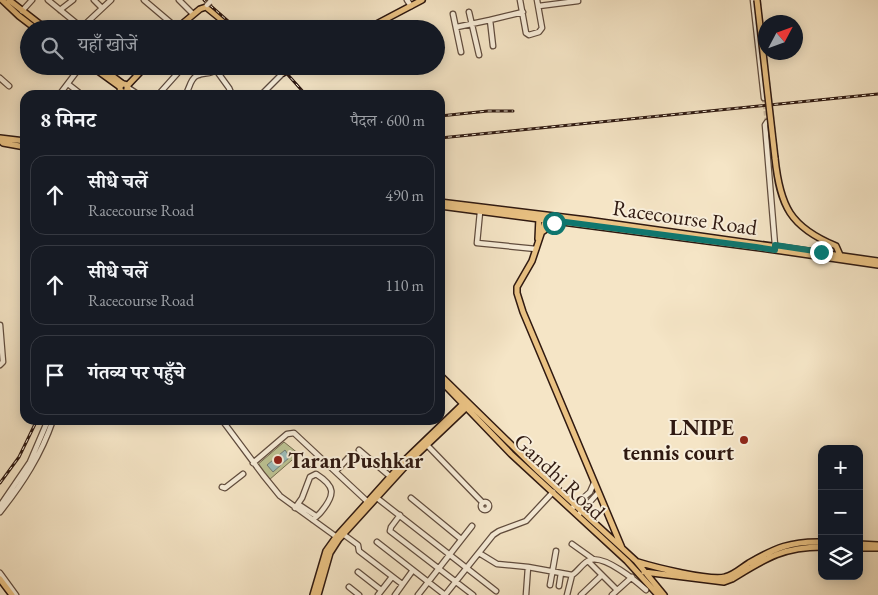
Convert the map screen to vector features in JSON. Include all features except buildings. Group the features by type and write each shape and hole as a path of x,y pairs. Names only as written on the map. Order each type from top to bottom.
{"main road":[{"path":"2,0 24,20"},
{"path":"9,0 34,20"},
{"path":"384,20 422,0"},
{"path":"757,0 780,192 788,212 807,232 836,246 840,255"},
{"path":"186,20 209,2 225,20"},
{"path":"103,75 124,90"},
{"path":"108,75 124,90"},
{"path":"124,90 138,75"},
{"path":"0,139 20,141"},
{"path":"0,139 3,143 20,146"},
{"path":"445,203 546,218 532,261 517,286 517,293 523,312 622,548"},
{"path":"445,207 530,219 539,217"},
{"path":"539,217 539,235"},
{"name":"Racecourse Road","path":"546,218 775,247 878,265"},
{"name":"Racecourse Road","path":"546,218 878,261"},
{"path":"530,219 539,235"},
{"path":"539,235 558,221"},
{"path":"445,380 467,404 636,561 664,595"},
{"name":"Gandhi Road","path":"445,384 467,404 475,416 511,454 627,561 638,572 648,588 658,595"},
{"path":"425,443 457,416 467,404"},
{"path":"445,424 467,404"},
{"path":"457,416 466,413 475,416"},
{"path":"313,595 326,551 391,478 444,425"},
{"path":"318,595 330,553 338,538 369,503 377,498 391,478"},
{"path":"627,561 636,561 672,570 721,578 783,546 818,542"},
{"path":"863,546 878,547"},
{"path":"638,572 648,575 724,582 778,552 800,547 818,547"},
{"path":"0,579 12,595"}],"street":[{"path":"22,11 32,0"},
{"path":"48,0 71,20"},
{"path":"60,10 73,0"},
{"path":"94,0 102,8"},
{"path":"89,20 111,0"},
{"path":"144,0 168,20"},
{"path":"178,0 193,14"},
{"path":"407,0 411,6"},
{"path":"520,0 527,34 540,32 542,28 537,0"},
{"path":"753,0 764,98"},
{"path":"539,6 578,1"},
{"path":"469,12 479,55"},
{"path":"456,26 522,12"},
{"path":"453,14 461,52"},
{"path":"490,20 493,46"},
{"path":"63,90 74,75"},
{"path":"163,90 177,75"},
{"path":"188,90 192,80 199,75 205,75"},
{"path":"221,75 230,90"},
{"path":"266,90 281,75"},
{"path":"0,78 9,86"},
{"path":"68,84 76,90"},
{"path":"767,122 765,125 775,247"},
{"path":"480,212 478,243 536,249"},
{"path":"0,325 3,362 0,365"},
{"path":"0,506 22,477 46,425"},
{"path":"0,512 18,490 34,465 51,425"},
{"path":"226,425 276,492 314,518 338,538"},
{"path":"253,463 286,434 291,432 300,438 369,503"},
{"path":"425,443 484,503"},
{"path":"359,450 391,478"},
{"path":"336,471 349,457"},
{"path":"222,487 225,488 243,474"},
{"path":"297,506 312,475 316,474 322,478 331,487 332,494 323,510 314,518"},
{"path":"571,509 590,492 594,483"},
{"path":"377,542 445,595 496,532 526,521 553,492"},
{"path":"578,515 598,493"},
{"path":"377,498 496,591"},
{"path":"411,498 461,539"},
{"path":"400,515 390,531 474,595"},
{"path":"418,595 472,526"},
{"path":"343,534 358,545 359,551 402,584"},
{"path":"572,544 595,560 616,568 648,588 641,595"},
{"path":"550,585 556,550"},
{"path":"478,553 497,564 528,567 572,575"},
{"path":"567,595 572,575 588,561 595,560"},
{"path":"588,561 617,590"},
{"path":"526,595 528,567"},
{"path":"395,595 413,570"},
{"path":"358,572 380,593 392,577"},
{"path":"0,573 16,595"},
{"path":"559,586 562,573"},
{"path":"582,595 602,575"},
{"path":"612,595 632,577"},
{"path":"349,587 359,595"}],"green space":[{"name":"Taran Pushkar","path":"284,442 299,454 269,480 256,466"}],"water":[{"path":"285,450 290,457 273,472 267,465"}],"tunnel":[{"path":"764,98 767,122"}],"railway":[{"path":"204,0 227,20"},
{"path":"288,75 302,90"},
{"path":"445,137 878,94"},
{"path":"445,115 488,111 513,111"},
{"path":"0,483 19,457 35,425"}],"place":[{"name":"LNIPE tennis court","path":"744,440"},
{"name":"Taran Pushkar","path":"278,460"}],"route":[{"path":"554,223 558,221 775,250 775,245 821,252"}]}
